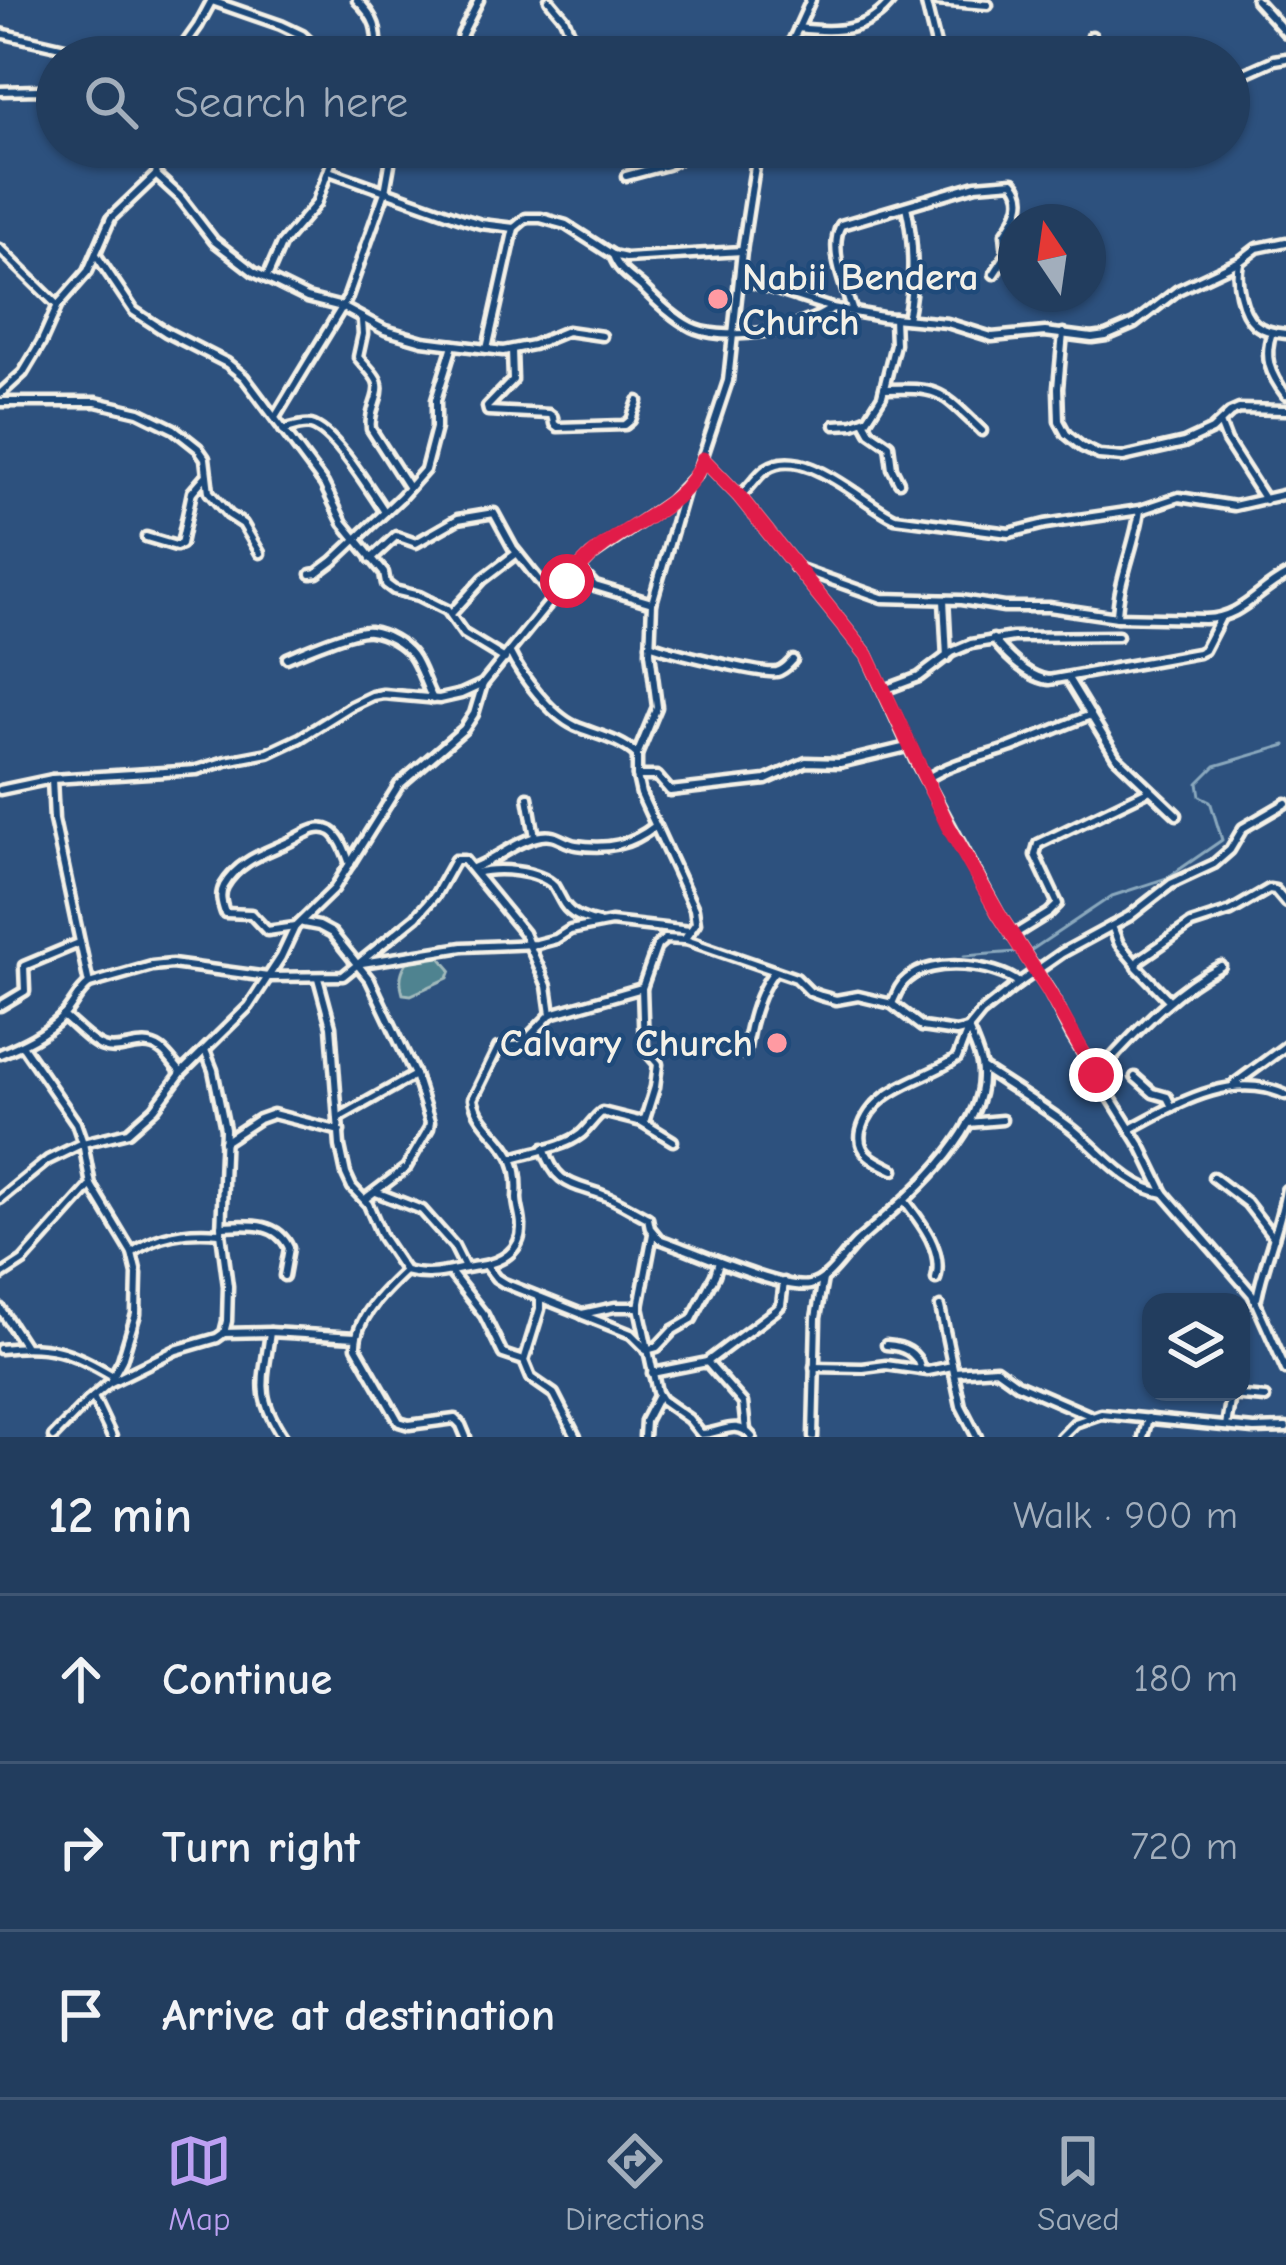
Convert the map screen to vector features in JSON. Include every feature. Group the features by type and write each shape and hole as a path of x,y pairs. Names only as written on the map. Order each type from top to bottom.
{"street":[{"path":"189,36 212,0 303,36"},
{"path":"357,0 372,16 376,36"},
{"path":"462,36 479,0"},
{"path":"794,36 811,0"},
{"path":"798,28 828,31 862,25 892,0"},
{"path":"933,36 924,0 988,5"},
{"path":"1256,0 1286,34"},
{"path":"552,1 571,36"},
{"path":"0,33 36,41"},
{"path":"1250,71 1286,58"},
{"path":"0,91 36,91"},
{"path":"0,398 36,353 58,305 88,271 111,218 156,175 156,168"},
{"path":"267,277 281,245 316,204 330,168"},
{"path":"276,417 342,308 385,192 389,168"},
{"path":"626,176 656,168"},
{"path":"0,1199 48,1160 83,1143 128,1132 155,1108 182,1072 249,1006 298,926 324,902 400,785 464,729 482,685 579,568 599,548 670,502 697,474 728,381 755,168"},
{"path":"329,171 481,224 514,228"},
{"path":"156,175 214,241 254,272 406,337 512,350 567,332 602,336"},
{"path":"853,312 835,244 837,231 849,221 976,185 1007,181 1017,184 1018,218 1005,235 1007,254 994,274"},
{"path":"906,206 912,286 907,319"},
{"path":"487,349 514,228 526,218 551,220 626,258 742,251"},
{"path":"739,278 832,308 947,323 992,337 1033,332 1091,338 1134,324 1178,290 1257,248 1286,242"},
{"path":"0,249 58,305"},
{"path":"614,255 623,273 688,325 711,332 777,329 807,322 832,308"},
{"path":"97,256 134,311 244,377 324,484 335,512 391,588 432,601 451,614 464,634 507,656 563,720 638,755"},
{"path":"1240,261 1237,274 1248,315 1261,328 1286,334"},
{"path":"835,425 853,424 877,406 896,344 894,318"},
{"path":"362,319 358,356 379,389 369,418 371,428 410,488"},
{"path":"1272,332 1268,364 1286,394"},
{"path":"1063,333 1058,416 1066,434 1090,452 1110,458 1141,454 1203,436 1239,409 1286,410"},
{"path":"311,574 356,539 425,470 436,428 436,400 453,345"},
{"path":"512,350 513,380 488,411 549,414 556,427 622,426 638,401"},
{"path":"884,388 935,391 982,431"},
{"path":"0,398 82,401 139,412 191,441 205,458 209,492 242,524 260,553"},
{"path":"866,418 870,432 890,446 898,482"},
{"path":"1220,423 1265,500"},
{"path":"283,430 314,426 337,445 385,512"},
{"path":"703,459 739,496 867,655 959,846 1164,1193 1248,1288 1286,1370"},
{"path":"739,496 766,469 791,463 831,478 880,512 908,521 1009,533 1140,510 1179,497 1234,506 1286,494"},
{"path":"146,537 176,547 181,544 192,492 208,475"},
{"path":"684,940 696,923 694,909 637,776 638,755 657,707 650,644 652,603 685,488"},
{"path":"1118,616 1140,510"},
{"path":"371,559 396,536 416,543 458,519 489,512 498,516 517,553 554,598"},
{"path":"451,614 483,579 517,553"},
{"path":"793,566 876,597 1220,619 1286,576"},
{"path":"579,568 595,586 652,603"},
{"path":"944,600 947,657"},
{"path":"993,639 1041,680 1198,653 1220,619"},
{"path":"287,658 371,631 406,648 433,698"},
{"path":"884,690 919,677 963,646 993,639 1118,636"},
{"path":"650,644 771,672 793,660"},
{"path":"1068,677 1116,757 1177,815"},
{"path":"0,790 52,779 197,770 275,751 372,696 433,698 482,685"},
{"path":"926,780 947,767 1091,715"},
{"path":"637,776 657,776 670,791 689,789 766,780 806,762 840,763 908,746"},
{"path":"52,779 54,820 89,984"},
{"path":"1012,935 1058,904 1035,855 1038,844 1150,790"},
{"path":"528,797 535,837"},
{"path":"894,1170 868,1156 861,1140 873,1108 892,1092 957,1058 968,1029 981,1012 1019,983 1171,884 1214,864 1230,850 1243,827 1286,803"},
{"path":"474,870 535,837 614,847 632,842 655,826"},
{"path":"351,864 336,835 324,828 311,830 259,854 240,868 221,893 225,914 251,914 271,932 319,926 332,933 378,996 415,1075 430,1128 406,1168 365,1199"},
{"path":"0,1054 22,1045 63,1016 89,984 152,966 172,964 268,977 343,976 416,917 455,860 464,860 474,870 530,944 547,986 550,1014"},
{"path":"474,870 537,877 554,886 574,915 602,924"},
{"path":"1136,965 1191,924 1232,911 1269,889 1286,903"},
{"path":"358,963 463,947 550,941 570,930 618,922 692,931"},
{"path":"1112,926 1136,965 1169,1000"},
{"path":"642,1121 651,1103 658,1064 644,1048 642,988 657,946 665,940 684,940 796,978 810,992 832,999 858,996 892,1004 922,1027 968,1029"},
{"path":"0,1006 25,992 24,966 79,943"},
{"path":"1096,1075 1169,1000 1221,966"},
{"path":"892,1004 901,984 926,968 991,969 1019,983"},
{"path":"745,1054 754,1014 774,973"},
{"path":"318,978 331,1026 346,1174 405,1271 428,1275 506,1257 521,1237 512,1158 477,1112 473,1099 497,1048 519,1046 550,1014 642,988"},
{"path":"63,1016 104,1047 151,1045 162,1050 182,1072"},
{"path":"653,1234 718,1262 784,1282 807,1286 823,1279 844,1254 905,1201 947,1155 968,1123 982,1068 968,1029"},
{"path":"22,1045 68,1111 83,1143 91,1185 132,1253 137,1274 136,1314 111,1379"},
{"path":"1232,1086 1286,1046"},
{"path":"205,1050 220,1100 224,1142 221,1229 229,1286 224,1333"},
{"path":"982,1068 1069,1126 1127,1176 1148,1190 1164,1193"},
{"path":"338,1118 415,1075"},
{"path":"1135,1077 1153,1093 1167,1096 1172,1107"},
{"path":"1130,1129 1172,1107 1232,1086 1260,1087 1286,1095"},
{"path":"512,1158 579,1136 602,1112 642,1121 673,1142"},
{"path":"224,1142 273,1114 340,1131"},
{"path":"968,1123 1002,1120"},
{"path":"544,1148 559,1178 648,1218 653,1234 639,1307 658,1395 702,1435 732,1426 749,1434"},
{"path":"1213,1177 1247,1203 1274,1238"},
{"path":"0,1276 22,1261 91,1185"},
{"path":"1256,1302 1286,1190"},
{"path":"374,1191 422,1210 454,1246 465,1268"},
{"path":"905,1201 938,1253 936,1279"},
{"path":"132,1253 155,1238 262,1227 281,1234 289,1248 284,1276"},
{"path":"646,1350 657,1347 692,1319 718,1262"},
{"path":"486,1265 496,1278 631,1334 646,1350"},
{"path":"405,1271 374,1303 356,1337 356,1347 399,1422 455,1419 466,1437"},
{"path":"451,1273 484,1315 503,1354 524,1361"},
{"path":"813,1437 816,1318 823,1279"},
{"path":"652,1373 707,1362 781,1305 784,1282"},
{"path":"540,1298 524,1361 531,1378 554,1394 576,1437"},
{"path":"582,1315 639,1307"},
{"path":"940,1307 961,1406 977,1437"},
{"path":"0,1308 26,1347"},
{"path":"270,1332 262,1391 282,1436"},
{"path":"52,1437 111,1379 224,1333 356,1337"},
{"path":"886,1345 914,1354 921,1370"},
{"path":"0,1348 45,1346 66,1352 111,1379"},
{"path":"707,1362 743,1403 749,1434"},
{"path":"814,1367 996,1369 1017,1384 1091,1416"},
{"path":"644,1437 645,1421 658,1395"},
{"path":"1226,1426 1231,1395 1265,1398"},
{"path":"92,1396 112,1437"},
{"path":"1061,1437 1091,1416 1226,1426 1252,1433 1286,1428"},
{"path":"1143,1437 1148,1418"}],"green space":[{"path":"438,955 451,970 448,978 411,995 403,994 401,976 409,959"}],"waterway":[{"path":"964,956 1030,951 1112,896 1167,878 1222,840 1210,801 1200,796 1198,783 1215,766 1286,745"}],"place":[{"name":"Nabii Bendera Church","path":"718,299"},
{"name":"Calvary Church","path":"777,1043"}],"route":[{"path":"567,581 599,548 670,502 697,474 703,459 739,496 867,655 948,826 1096,1075"}]}
